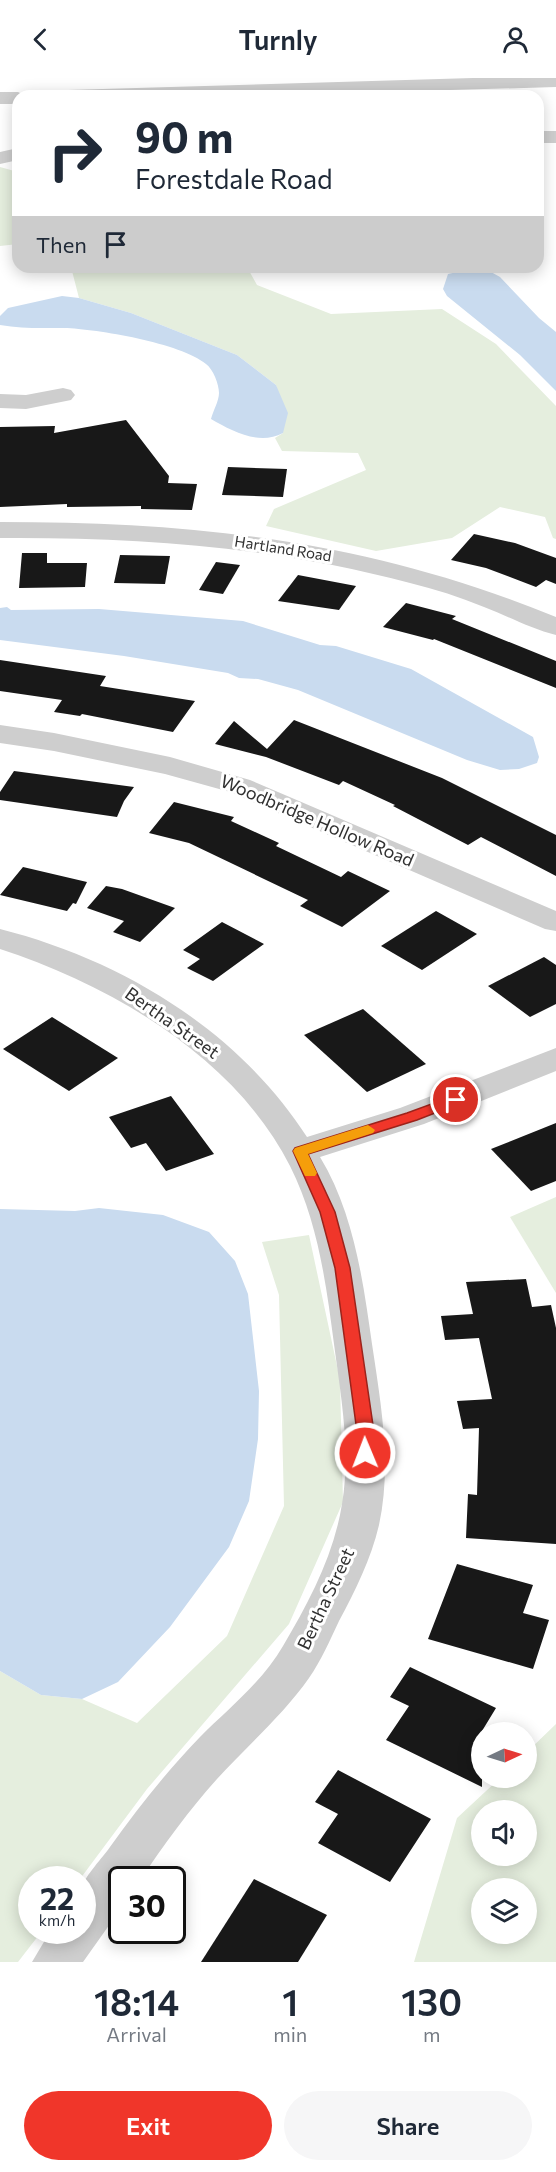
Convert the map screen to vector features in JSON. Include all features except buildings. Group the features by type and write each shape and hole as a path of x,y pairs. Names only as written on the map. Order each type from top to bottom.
{"street":[{"path":"91,90 107,86 556,81"},
{"path":"0,401 26,402 63,395"},
{"name":"Hartland Road","path":"0,530 164,533 263,544 340,558 408,574 476,594 556,627"},
{"name":"Woodbridge Hollow Road","path":"0,734 54,742 170,766 240,786 556,922"},
{"name":"Bertha Street","path":"0,939 89,972 139,997 206,1043 256,1088 300,1151 328,1212 342,1268 365,1432 363,1495 352,1547 326,1607 294,1666 170,1801 96,1905"},
{"path":"300,1151 412,1116 556,1059"},
{"path":"56,1962 68,1944"}],"green space":[{"path":"0,167 12,170 12,245 0,246"},
{"path":"73,273 250,273 257,285 331,314 442,309 496,344 556,406 556,539 553,538 545,517 500,507 452,538 376,551 266,526 274,509 366,470 358,453 282,451 275,438 283,433 276,385 237,355 131,313 79,298"},
{"path":"556,1197 556,1293 510,1217"},
{"path":"309,1235 340,1380 343,1502 289,1624 147,1789 90,1866 18,1866 18,1944 32,1944 18,1962 0,1962 0,1671 41,1695 82,1699 137,1723 227,1636 284,1506 279,1295 262,1242"},
{"path":"556,1724 556,1962 414,1962 457,1818 471,1805 471,1866 537,1866 537,1800 476,1800 489,1788 537,1788 537,1742"}],"water":[{"path":"493,273 500,277 539,318 556,332 556,391 520,355 447,296 443,289 448,274"},
{"path":"62,296 79,298 131,313 237,355 276,385 288,413 283,433 274,437 255,437 237,432 211,419 219,396 219,389 211,369 194,356 138,338 97,331 0,325 0,316 8,308"},
{"path":"7,607 11,610 99,609 243,621 320,645 336,646 411,669 533,737 539,757 537,763 519,769 500,770 467,760 298,690 258,679 239,678 228,673 124,656 0,640 0,608"},
{"path":"99,1208 163,1215 209,1232 235,1261 248,1294 259,1391 258,1439 249,1501 229,1547 170,1627 118,1682 82,1699 41,1695 0,1671 0,1209 75,1211"}],"slow traffic":[{"path":"310,1173 300,1151 368,1130"}],"route":[{"path":"365,1453 365,1432 342,1268 328,1212 300,1151 456,1100"}]}
